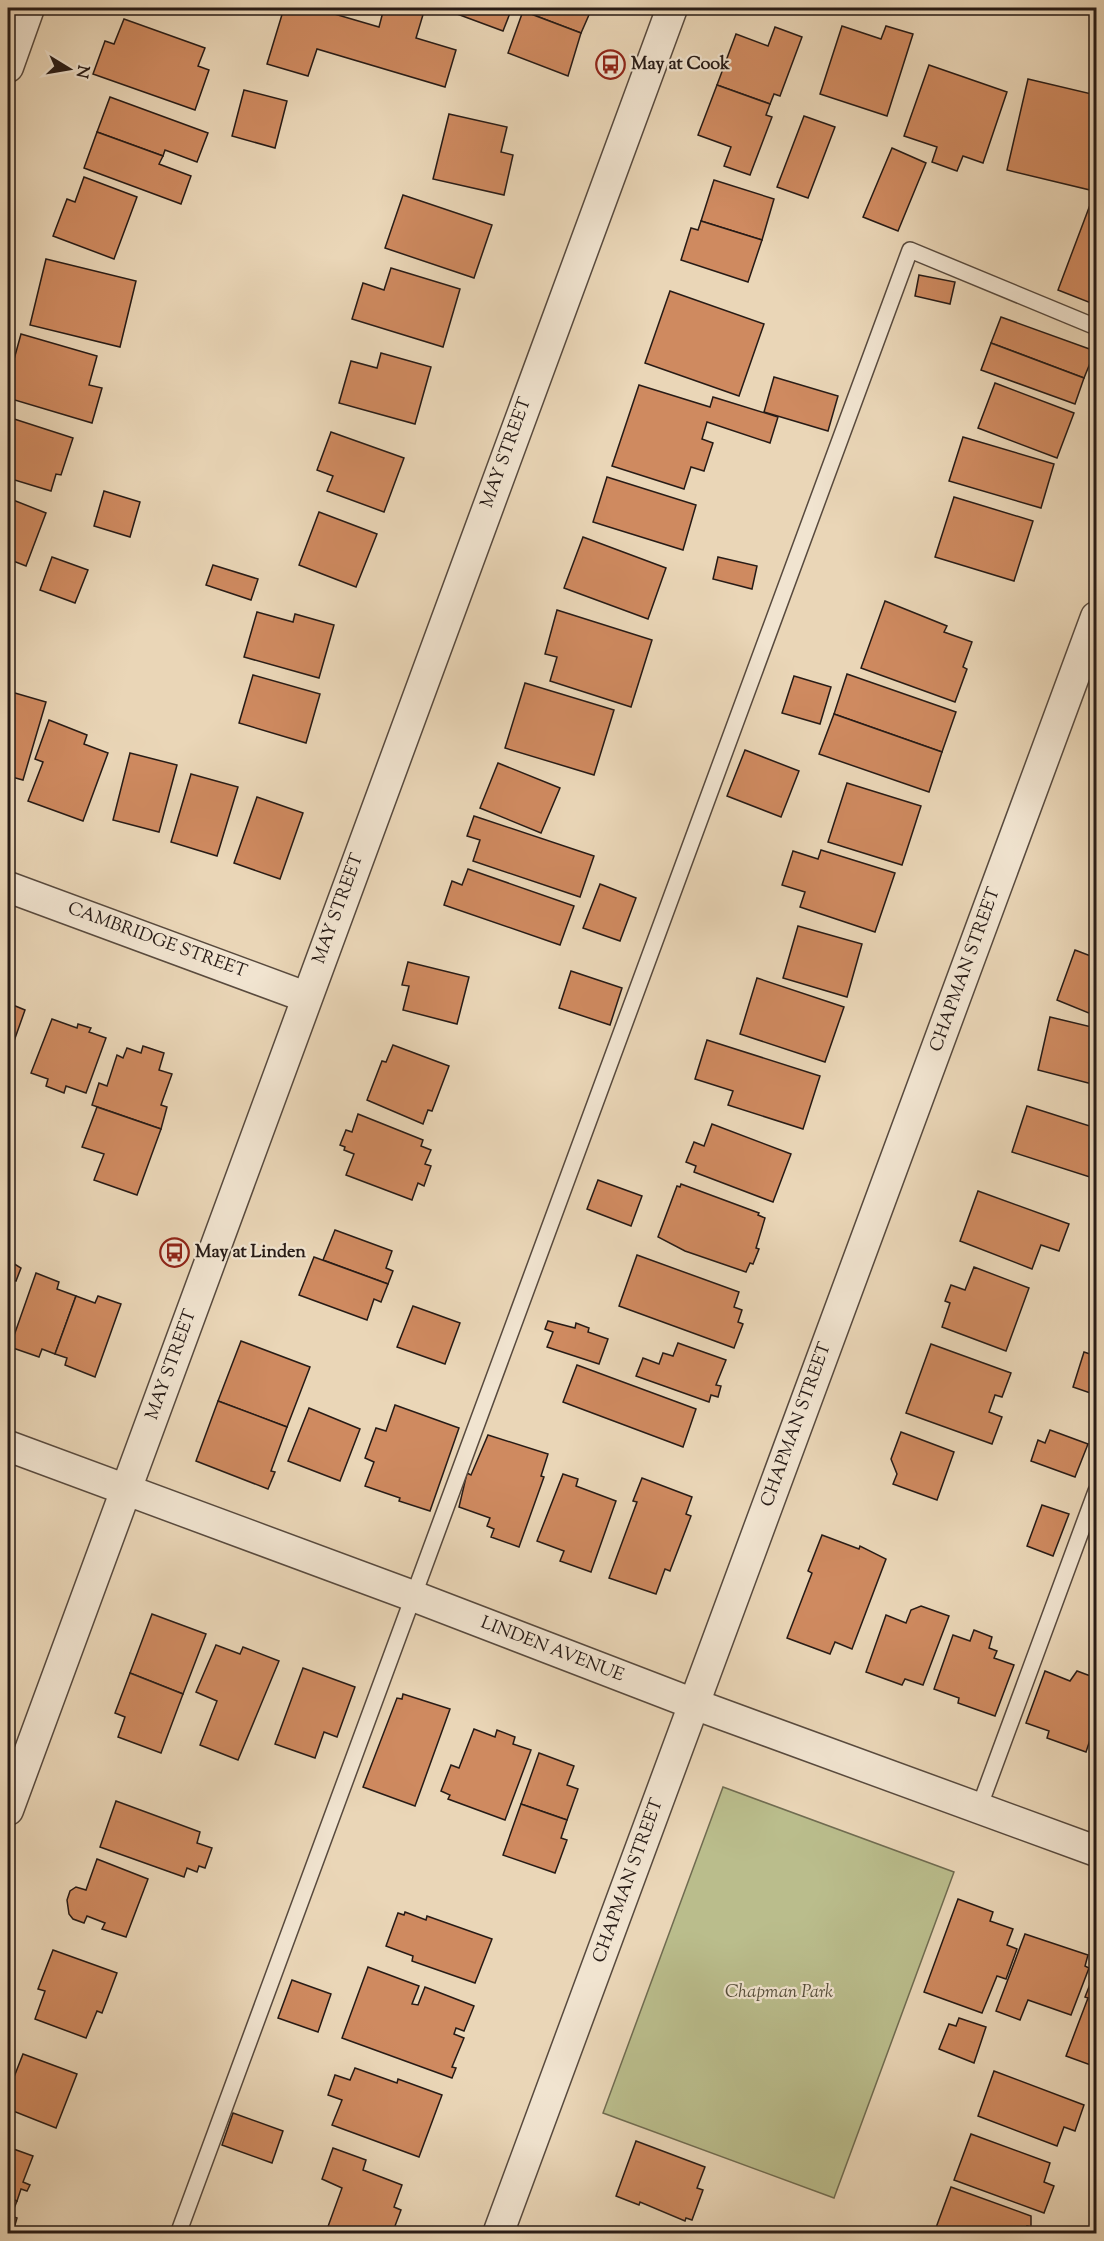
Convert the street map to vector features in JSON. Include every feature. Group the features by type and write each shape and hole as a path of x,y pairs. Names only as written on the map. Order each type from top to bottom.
{"street":[{"path":"8,67 29,8"},
{"name":"MAY STREET","path":"8,1810 672,8"},
{"name":"CHAPMAN STREET","path":"498,2234 1096,617"},
{"name":"CAMBRIDGE STREET","path":"8,887 306,997"},
{"name":"LINDEN AVENUE","path":"8,1446 413,1596 694,1704 1096,1851"}],"lane":[{"path":"178,2234 910,250 1096,327"},
{"path":"979,1808 1096,1491"}],"green space":[{"name":"Chapman Park","path":"723,1787 954,1872 834,2198 603,2113"}],"building":[{"path":"284,8 314,8 379,27 384,8 425,8 416,38 456,50 445,87 317,49 308,76 267,64"},
{"path":"450,8 512,8 503,31 449,11"},
{"path":"524,8 592,8 581,33 523,11"},
{"path":"523,11 581,33 568,76 508,53"},
{"path":"124,19 205,48 198,66 209,70 195,110 93,74 105,41 114,44"},
{"path":"842,26 881,39 886,26 913,34 887,116 820,94"},
{"path":"775,27 802,37 780,96 774,94 770,104 717,85 736,34 768,46"},
{"path":"929,65 1007,92 983,163 963,156 957,171 932,162 937,147 904,136"},
{"path":"1028,79 1096,95 1096,160 1090,190 1007,170"},
{"path":"717,85 770,104 766,115 772,117 750,175 724,166 731,147 698,135"},
{"path":"244,90 287,101 275,148 232,136"},
{"path":"110,97 208,133 197,162 165,150 163,156 97,132"},
{"path":"449,114 507,127 501,152 513,155 504,195 433,179"},
{"path":"804,116 835,127 808,198 777,187"},
{"path":"97,132 163,156 159,164 191,176 181,204 84,168"},
{"path":"892,148 926,163 898,231 863,217"},
{"path":"84,177 137,197 114,259 53,236 67,199 75,202"},
{"path":"714,180 774,199 762,240 701,221"},
{"path":"1096,189 1096,305 1058,290"},
{"path":"403,195 492,225 474,278 385,248"},
{"path":"701,221 762,240 748,282 681,260 691,228 698,230"},
{"path":"46,259 136,281 120,347 30,325"},
{"path":"391,268 460,289 443,347 352,319 363,283 384,290"},
{"path":"919,275 955,282 950,304 915,296"},
{"path":"670,291 764,324 739,396 645,363"},
{"path":"1001,317 1095,351 1084,378 991,343"},
{"path":"21,334 97,356 89,385 102,388 92,423 8,398 8,381"},
{"path":"991,343 1084,378 1075,404 981,370"},
{"path":"381,353 431,367 415,424 339,403 351,361 377,368"},
{"path":"774,377 838,396 828,431 764,412"},
{"path":"995,383 1074,413 1057,458 978,428"},
{"path":"639,385 710,407 713,397 778,417 770,443 707,422 702,439 713,443 704,471 691,467 684,489 612,466"},
{"path":"8,417 73,438 61,475 56,474 51,491 8,478"},
{"path":"331,432 404,458 384,512 327,491 333,476 317,470"},
{"path":"963,437 1054,464 1041,508 949,481"},
{"path":"607,477 696,505 683,550 593,522"},
{"path":"104,491 140,502 130,537 94,526"},
{"path":"954,497 1033,521 1014,581 935,557"},
{"path":"8,498 46,513 26,566 8,559"},
{"path":"319,512 377,534 356,587 299,565"},
{"path":"583,537 666,568 648,619 564,588"},
{"path":"52,557 88,570 75,603 40,590"},
{"path":"718,557 757,566 752,589 713,579"},
{"path":"213,565 258,579 251,600 206,585"},
{"path":"885,601 947,626 944,632 972,642 963,667 967,669 955,702 861,668"},
{"path":"557,610 652,640 631,707 550,681 557,657 545,654"},
{"path":"257,612 293,622 295,614 334,625 319,678 244,657"},
{"path":"847,674 956,712 942,752 834,714"},
{"path":"253,675 320,694 306,743 239,723"},
{"path":"794,676 831,687 820,724 782,713"},
{"path":"525,683 614,710 594,775 505,748"},
{"path":"8,691 46,702 23,780 8,776"},
{"path":"834,714 942,752 929,792 819,754"},
{"path":"49,720 87,735 84,744 108,753 83,821 28,801 43,762 35,759"},
{"path":"745,750 799,771 781,817 727,796"},
{"path":"130,753 177,765 159,832 113,820"},
{"path":"498,763 560,788 541,833 480,808"},
{"path":"191,774 238,787 217,856 171,842"},
{"path":"847,783 921,806 902,865 828,842"},
{"path":"257,797 303,813 280,879 234,863"},
{"path":"474,816 594,856 580,897 473,861 480,840 467,836"},
{"path":"821,850 895,873 875,932 800,907 805,892 782,885 793,851 818,859"},
{"path":"468,869 574,906 560,945 444,905 452,881 462,885"},
{"path":"600,884 636,898 620,941 583,928"},
{"path":"798,926 862,944 847,997 783,978"},
{"path":"1075,950 1096,958 1096,1016 1057,1000"},
{"path":"408,962 469,977 457,1024 403,1010 409,986 402,985"},
{"path":"571,971 622,988 610,1025 559,1008"},
{"path":"757,978 844,1007 825,1062 740,1034"},
{"path":"8,1003 25,1010 8,1058"},
{"path":"1050,1017 1096,1028 1096,1085 1038,1070"},
{"path":"52,1019 77,1028 78,1024 91,1028 89,1032 106,1038 86,1093 66,1086 64,1093 46,1086 48,1079 31,1073"},
{"path":"707,1040 820,1076 803,1129 728,1105 733,1091 695,1079"},
{"path":"393,1045 449,1066 432,1111 428,1110 423,1124 367,1100 382,1061 386,1062"},
{"path":"143,1046 164,1053 159,1070 172,1074 161,1105 167,1107 161,1129 92,1105 99,1083 107,1086 117,1055 123,1058 127,1048 141,1053"},
{"path":"1027,1106 1096,1128 1096,1179 1012,1152"},
{"path":"97,1107 161,1129 137,1195 94,1180 104,1154 82,1147"},
{"path":"358,1114 423,1140 421,1146 431,1150 425,1164 431,1166 424,1186 418,1183 412,1200 346,1175 354,1154 344,1150 345,1147 340,1145 346,1130 352,1132"},
{"path":"712,1124 791,1154 773,1202 694,1172 696,1166 686,1162 694,1142 704,1146"},
{"path":"598,1180 642,1196 631,1226 587,1209"},
{"path":"681,1184 759,1213 758,1215 765,1218 756,1248 759,1249 753,1264 750,1263 746,1272 685,1251 658,1237 677,1186 680,1187"},
{"path":"978,1191 1069,1224 1059,1251 1041,1245 1032,1269 960,1241"},
{"path":"335,1230 392,1251 386,1268 393,1271 388,1284 323,1260"},
{"path":"637,1255 739,1292 734,1307 742,1310 738,1322 743,1324 734,1348 619,1306"},
{"path":"314,1257 388,1284 381,1302 374,1299 367,1320 299,1295"},
{"path":"8,1260 21,1268 16,1281 10,1279 8,1295"},
{"path":"974,1267 1029,1288 1006,1351 942,1327 950,1303 945,1301 951,1285 965,1290"},
{"path":"36,1273 59,1282 57,1289 76,1296 55,1354 42,1349 39,1357 10,1347"},
{"path":"76,1296 95,1303 98,1296 121,1304 95,1377 65,1365 67,1358 55,1354"},
{"path":"413,1306 460,1323 445,1364 397,1347"},
{"path":"548,1321 575,1328 576,1323 589,1328 588,1332 608,1339 599,1364 547,1347 553,1332 545,1329"},
{"path":"241,1341 310,1367 287,1427 218,1401"},
{"path":"678,1343 726,1360 716,1385 721,1386 718,1397 711,1395 709,1402 636,1376 643,1358 659,1364 663,1353 673,1356"},
{"path":"931,1344 1011,1373 1002,1397 995,1395 989,1412 1002,1417 992,1444 906,1413"},
{"path":"1084,1352 1096,1356 1096,1395 1073,1387"},
{"path":"577,1365 696,1409 683,1447 563,1402"},
{"path":"218,1401 287,1427 271,1471 275,1472 268,1489 196,1461"},
{"path":"395,1405 459,1428 430,1511 365,1486 374,1462 365,1458 376,1428 386,1431"},
{"path":"309,1408 360,1429 340,1481 288,1461"},
{"path":"1050,1430 1088,1444 1075,1477 1031,1461 1038,1440 1045,1443"},
{"path":"901,1432 954,1452 937,1500 893,1484 897,1474 891,1459"},
{"path":"488,1435 548,1454 541,1476 544,1477 519,1547 491,1537 494,1529 487,1526 490,1518 459,1507 467,1473 471,1475"},
{"path":"563,1474 578,1479 576,1486 616,1501 591,1572 560,1561 564,1551 537,1541"},
{"path":"642,1478 692,1497 686,1514 691,1516 670,1571 665,1569 656,1594 609,1578 637,1502 633,1501"},
{"path":"1042,1505 1069,1514 1053,1556 1027,1546"},
{"path":"822,1535 859,1549 860,1546 886,1559 852,1649 835,1642 830,1654 787,1638 812,1573 808,1571"},
{"path":"921,1606 949,1616 923,1685 905,1679 902,1685 866,1672 886,1615 906,1623 911,1610"},
{"path":"152,1614 206,1634 183,1694 130,1673"},
{"path":"974,1630 992,1637 989,1648 997,1651 994,1658 1014,1665 995,1716 958,1703 959,1698 934,1689 953,1635 970,1641"},
{"path":"216,1645 240,1654 243,1647 279,1661 238,1760 200,1745 217,1701 196,1692"},
{"path":"303,1668 355,1687 337,1737 324,1732 315,1758 275,1744"},
{"path":"1045,1671 1070,1681 1077,1671 1096,1678 1096,1722 1086,1752 1047,1738 1049,1731 1026,1723"},
{"path":"130,1673 183,1694 161,1753 118,1737 125,1717 115,1713"},
{"path":"403,1694 450,1709 415,1806 363,1787 397,1698 402,1699"},
{"path":"474,1729 495,1737 497,1730 515,1737 513,1744 531,1750 505,1820 448,1799 450,1795 441,1791 451,1765 459,1768"},
{"path":"539,1753 574,1766 567,1785 578,1789 567,1820 521,1804"},
{"path":"116,1801 200,1832 197,1843 212,1848 205,1868 199,1866 197,1872 187,1868 184,1877 100,1847"},
{"path":"521,1804 567,1820 561,1838 567,1840 555,1873 503,1855"},
{"path":"97,1859 148,1879 126,1937 102,1929 105,1923 87,1916 84,1923 73,1919 69,1914 67,1900 70,1891 76,1887 86,1890"},
{"path":"958,1899 993,1912 990,1921 1013,1929 1007,1945 1017,1949 1006,1979 997,1976 982,2013 924,1992"},
{"path":"405,1912 426,1920 427,1916 492,1939 475,1983 412,1961 413,1956 386,1946 398,1913 404,1915"},
{"path":"1025,1934 1088,1955 1085,1966 1089,1968 1071,2015 1028,2000 1020,2020 996,2011"},
{"path":"53,1950 117,1973 102,2013 97,2011 86,2038 35,2019 45,1991 38,1989"},
{"path":"368,1967 419,1986 412,2004 418,2005 425,1987 474,2006 464,2031 456,2028 454,2034 464,2038 452,2067 456,2068 452,2078 342,2038"},
{"path":"1096,1969 1096,2067 1066,2056 1088,1998 1085,1997"},
{"path":"292,1980 331,1994 318,2032 278,2018"},
{"path":"959,2018 986,2027 974,2063 939,2049 949,2024 956,2026"},
{"path":"23,2054 77,2074 56,2128 8,2109 8,2081 10,2075 14,2077"},
{"path":"355,2068 397,2083 398,2079 442,2095 419,2157 332,2125 342,2100 328,2095 335,2075 350,2080"},
{"path":"994,2071 1084,2105 1075,2131 1064,2127 1057,2146 978,2116"},
{"path":"233,2113 283,2131 272,2163 222,2145"},
{"path":"971,2134 1050,2163 1044,2182 1054,2186 1044,2213 954,2180"},
{"path":"636,2141 705,2167 697,2188 703,2190 692,2220 686,2218 685,2221 640,2202 639,2205 616,2196"},
{"path":"8,2147 33,2156 23,2182 30,2185 27,2191 21,2189 17,2201 8,2198"},
{"path":"333,2148 366,2160 363,2170 402,2185 394,2207 401,2210 392,2234 326,2232 342,2188 322,2179"},
{"path":"951,2187 1031,2216 1031,2227 1027,2226 1024,2234 934,2233"},
{"path":"8,2198 17,2201 11,2216 17,2218 15,2225 8,2224"}],"place":[{"name":"May at Cook","path":"610,65"},
{"name":"May at Linden","path":"174,1253"}]}
